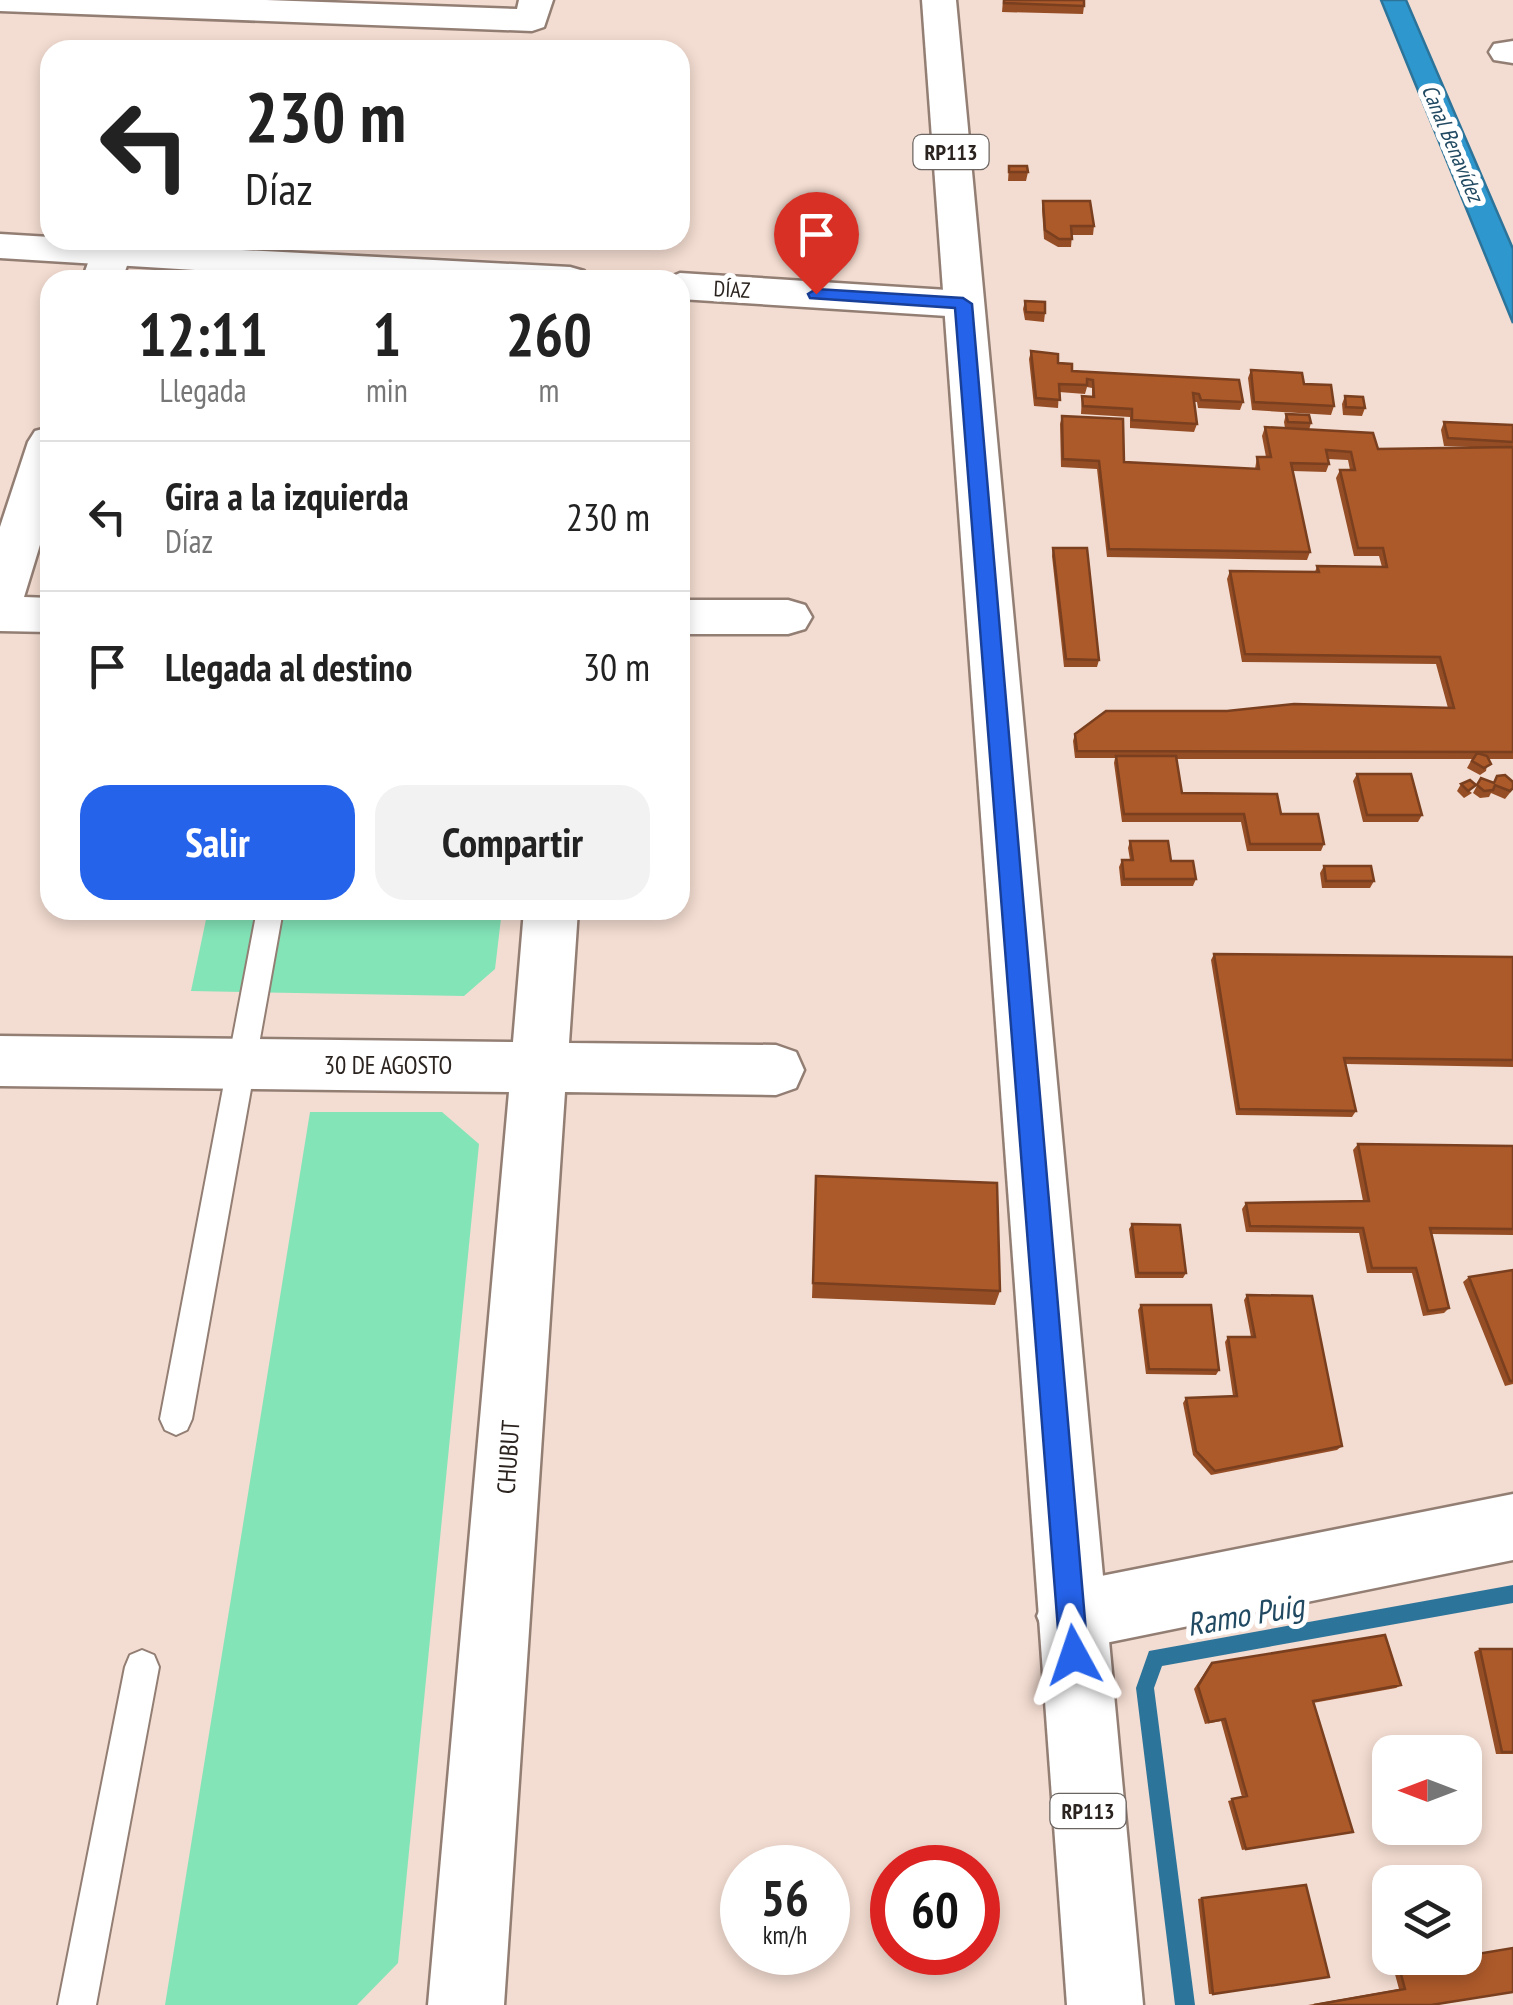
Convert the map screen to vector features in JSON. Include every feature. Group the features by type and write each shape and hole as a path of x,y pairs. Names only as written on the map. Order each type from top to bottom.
{"street":[{"path":"0,1 204,15 532,20 536,0"},
{"name":"RP113","path":"939,0 1105,2005"},
{"path":"0,246 110,258 361,270"},
{"name":"DÍAZ","path":"690,287 963,304"},
{"path":"0,598 40,473"},
{"path":"0,614 40,615"},
{"path":"690,617 788,617"},
{"name":"CHUBUT","path":"466,2005 550,920"},
{"name":"30 DE AGOSTO","path":"0,1061 776,1070"},
{"path":"1071,1616 1513,1528"}],"lane":[{"path":"176,1419 268,920"},
{"path":"77,2005 142,1667"}],"green space":[{"path":"206,920 501,920 495,969 464,996 191,991"},
{"path":"310,1112 442,1112 479,1144 398,1963 357,2005 165,2005"}],"water":[{"name":"Canal Benavídez","path":"1381,0 1406,0 1513,249 1513,323"}],"building":[{"path":"1084,0 1084,6 1004,3"},
{"path":"1009,166 1027,166 1028,172 1009,172"},
{"path":"1043,201 1090,201 1094,226 1071,226 1072,239 1059,239 1045,230"},
{"path":"1025,301 1045,302 1045,313 1026,312"},
{"path":"1031,351 1058,354 1058,363 1072,364 1072,371 1239,380 1243,402 1201,400 1199,394 1193,393 1197,424 1132,420 1132,409 1083,406 1082,396 1094,397 1093,380 1087,379 1087,385 1059,384 1060,400 1036,398"},
{"path":"1251,370 1302,373 1304,384 1331,385 1334,406 1254,402"},
{"path":"1345,396 1363,397 1365,408 1346,407"},
{"path":"1286,414 1309,415 1311,423 1288,422"},
{"path":"1062,416 1123,419 1124,462 1259,469 1257,457 1271,457 1265,427 1373,433 1378,449 1513,447 1513,752 1077,751 1075,734 1106,711 1227,711 1294,704 1454,708 1440,657 1245,654 1230,571 1319,572 1317,566 1387,567 1383,548 1358,548 1340,470 1355,470 1351,452 1326,450 1329,464 1291,463 1310,552 1109,549 1099,461 1063,459"},
{"path":"1444,422 1513,425 1513,442 1448,438"},
{"path":"1053,548 1087,548 1099,660 1066,659"},
{"path":"1477,753 1487,756 1491,764 1484,768 1472,761"},
{"path":"1116,756 1176,756 1182,793 1277,794 1281,814 1318,814 1324,844 1250,844 1244,814 1124,814"},
{"path":"1357,774 1411,774 1422,815 1367,815"},
{"path":"1505,775 1513,782 1510,791 1495,785 1493,790 1484,791 1477,785 1481,778 1494,783 1497,776"},
{"path":"1470,780 1476,785 1468,791 1461,784"},
{"path":"1130,841 1168,841 1171,861 1193,861 1196,879 1124,879 1122,860 1133,860"},
{"path":"1324,866 1371,866 1374,881 1326,881"},
{"path":"1214,954 1513,957 1513,1060 1344,1058 1356,1111 1239,1109"},
{"path":"1358,1144 1513,1146 1513,1229 1430,1228 1449,1308 1428,1311 1416,1268 1372,1268 1363,1228 1250,1226 1246,1203 1369,1201"},
{"path":"816,1176 997,1183 1000,1291 813,1283"},
{"path":"1132,1224 1180,1225 1186,1273 1138,1273"},
{"path":"1513,1270 1513,1381 1510,1381 1469,1277"},
{"path":"1247,1295 1312,1296 1342,1446 1215,1471 1196,1451 1186,1398 1237,1396 1228,1337 1255,1337"},
{"path":"1141,1305 1211,1305 1219,1370 1149,1369"},
{"path":"1385,1635 1401,1685 1313,1701 1353,1832 1246,1849 1232,1799 1247,1796 1225,1719 1209,1722 1198,1686 1212,1663"},
{"path":"1480,1649 1513,1649 1513,1752 1502,1752"},
{"path":"1306,1885 1329,1977 1213,1994 1202,1898"},
{"path":"1513,1948 1513,1992 1431,2005 1314,2005 1405,1989 1401,1975 1482,1975 1482,1953"}],"waterway":[{"name":"Ramo Puig","path":"1185,2005 1145,1688 1156,1658 1513,1594"}],"route":[{"path":"816,294 963,304 1074,1655"}]}
